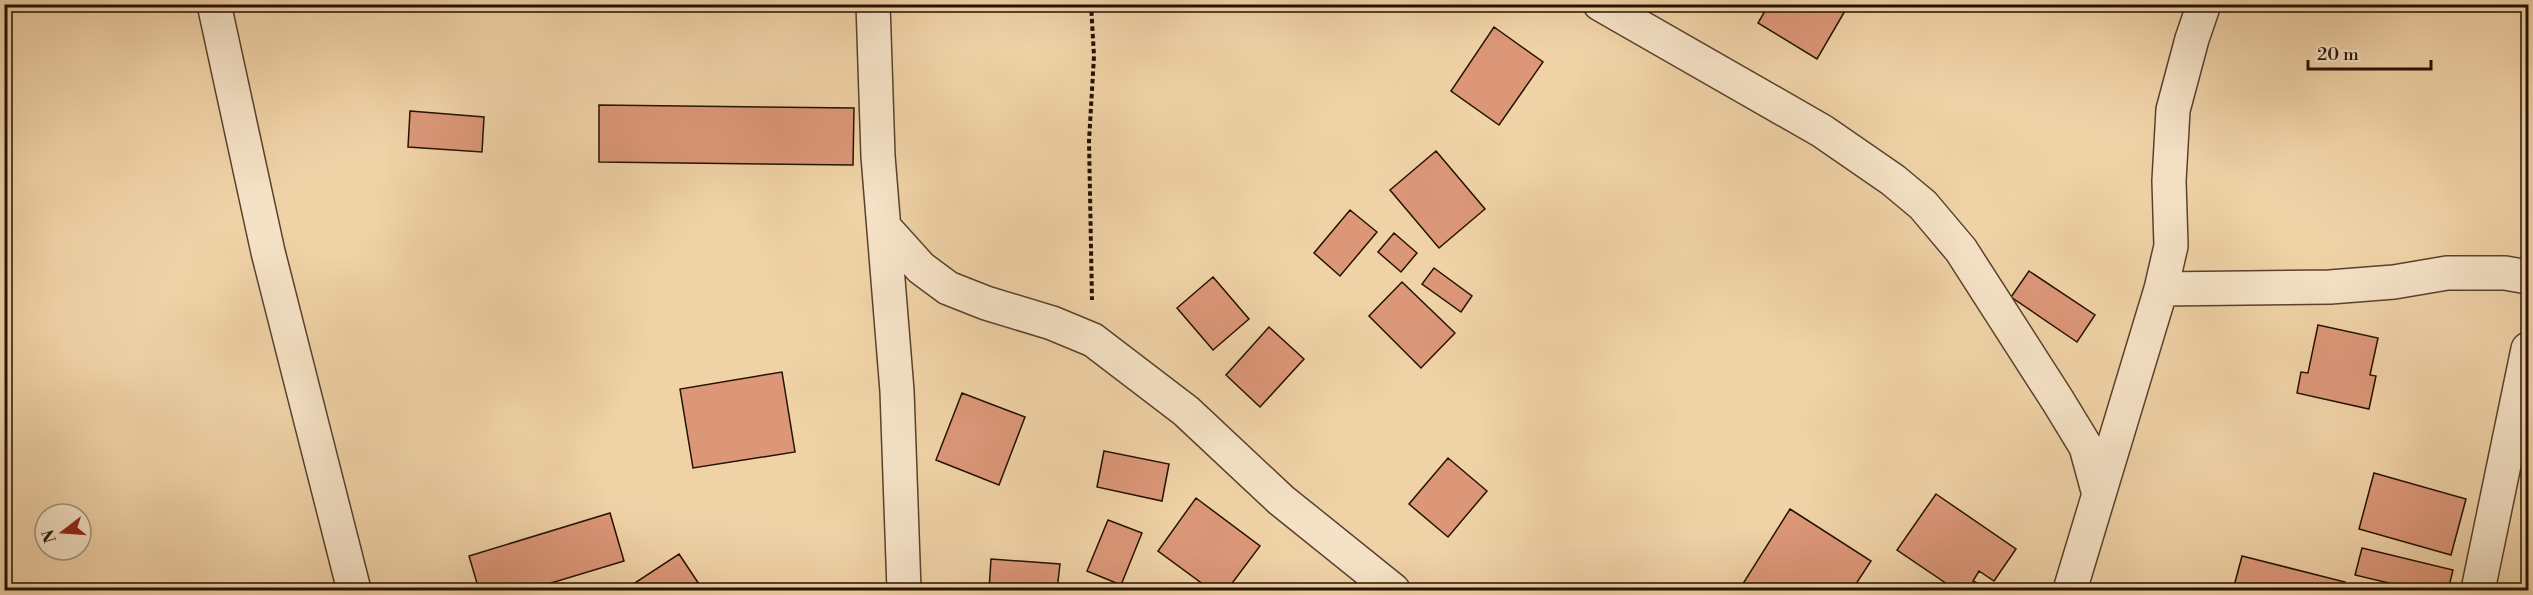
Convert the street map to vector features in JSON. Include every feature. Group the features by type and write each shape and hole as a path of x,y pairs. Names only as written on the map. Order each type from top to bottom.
{"street":[{"path":"214,4 268,252 354,591"},
{"path":"873,4 878,156 897,391 904,591"},
{"path":"1600,4 1822,131 1893,180 1923,205 1961,250 2058,401 2086,447 2098,491"},
{"path":"2070,591 2098,491 2161,290 2171,246 2169,181 2173,110 2204,4"},
{"path":"884,227 921,268 948,288 986,303 1052,323 1093,340 1186,411 1281,500 1393,591"},
{"path":"2161,290 2330,287 2394,282 2447,273 2505,273 2529,277"},
{"path":"2478,591 2529,349"}],"path":[{"path":"1091,4 1094,56 1089,141 1093,340"}],"building":[{"path":"1769,4 1849,4 1817,59 1758,23"},
{"path":"1494,27 1543,62 1499,125 1451,91"},
{"path":"599,105 854,108 853,165 599,162"},
{"path":"410,111 484,117 482,152 408,147"},
{"path":"1436,151 1485,209 1439,248 1390,190"},
{"path":"1350,210 1377,232 1340,276 1314,253"},
{"path":"1394,233 1417,253 1401,272 1378,252"},
{"path":"1434,268 1472,296 1461,312 1422,284"},
{"path":"2029,271 2095,315 2077,342 2011,297"},
{"path":"1213,277 1249,319 1213,350 1177,308"},
{"path":"1402,282 1455,333 1421,368 1369,316"},
{"path":"2318,325 2378,338 2370,375 2376,376 2369,409 2297,393 2301,372 2308,373"},
{"path":"1269,327 1304,359 1260,407 1226,375"},
{"path":"782,372 795,452 693,468 680,389"},
{"path":"962,393 1025,417 999,485 936,460"},
{"path":"1104,451 1169,464 1162,501 1097,487"},
{"path":"1448,458 1487,491 1448,537 1409,504"},
{"path":"2374,473 2466,499 2451,555 2359,529"},
{"path":"1936,494 2016,549 1994,581 1979,571 1973,581 1977,583 1972,590 1956,590 1897,550"},
{"path":"1196,498 1260,546 1227,590 1211,590 1158,551"},
{"path":"1790,509 1871,561 1852,590 1739,590"},
{"path":"610,513 624,561 528,590 479,590 469,556"},
{"path":"1108,520 1142,533 1121,585 1087,571"},
{"path":"2362,548 2453,570 2448,590 2418,590 2355,575"},
{"path":"679,554 703,590 624,590"},
{"path":"2242,556 2345,582 2343,590 2233,590"},
{"path":"991,559 1060,564 1057,590 989,590"}]}
